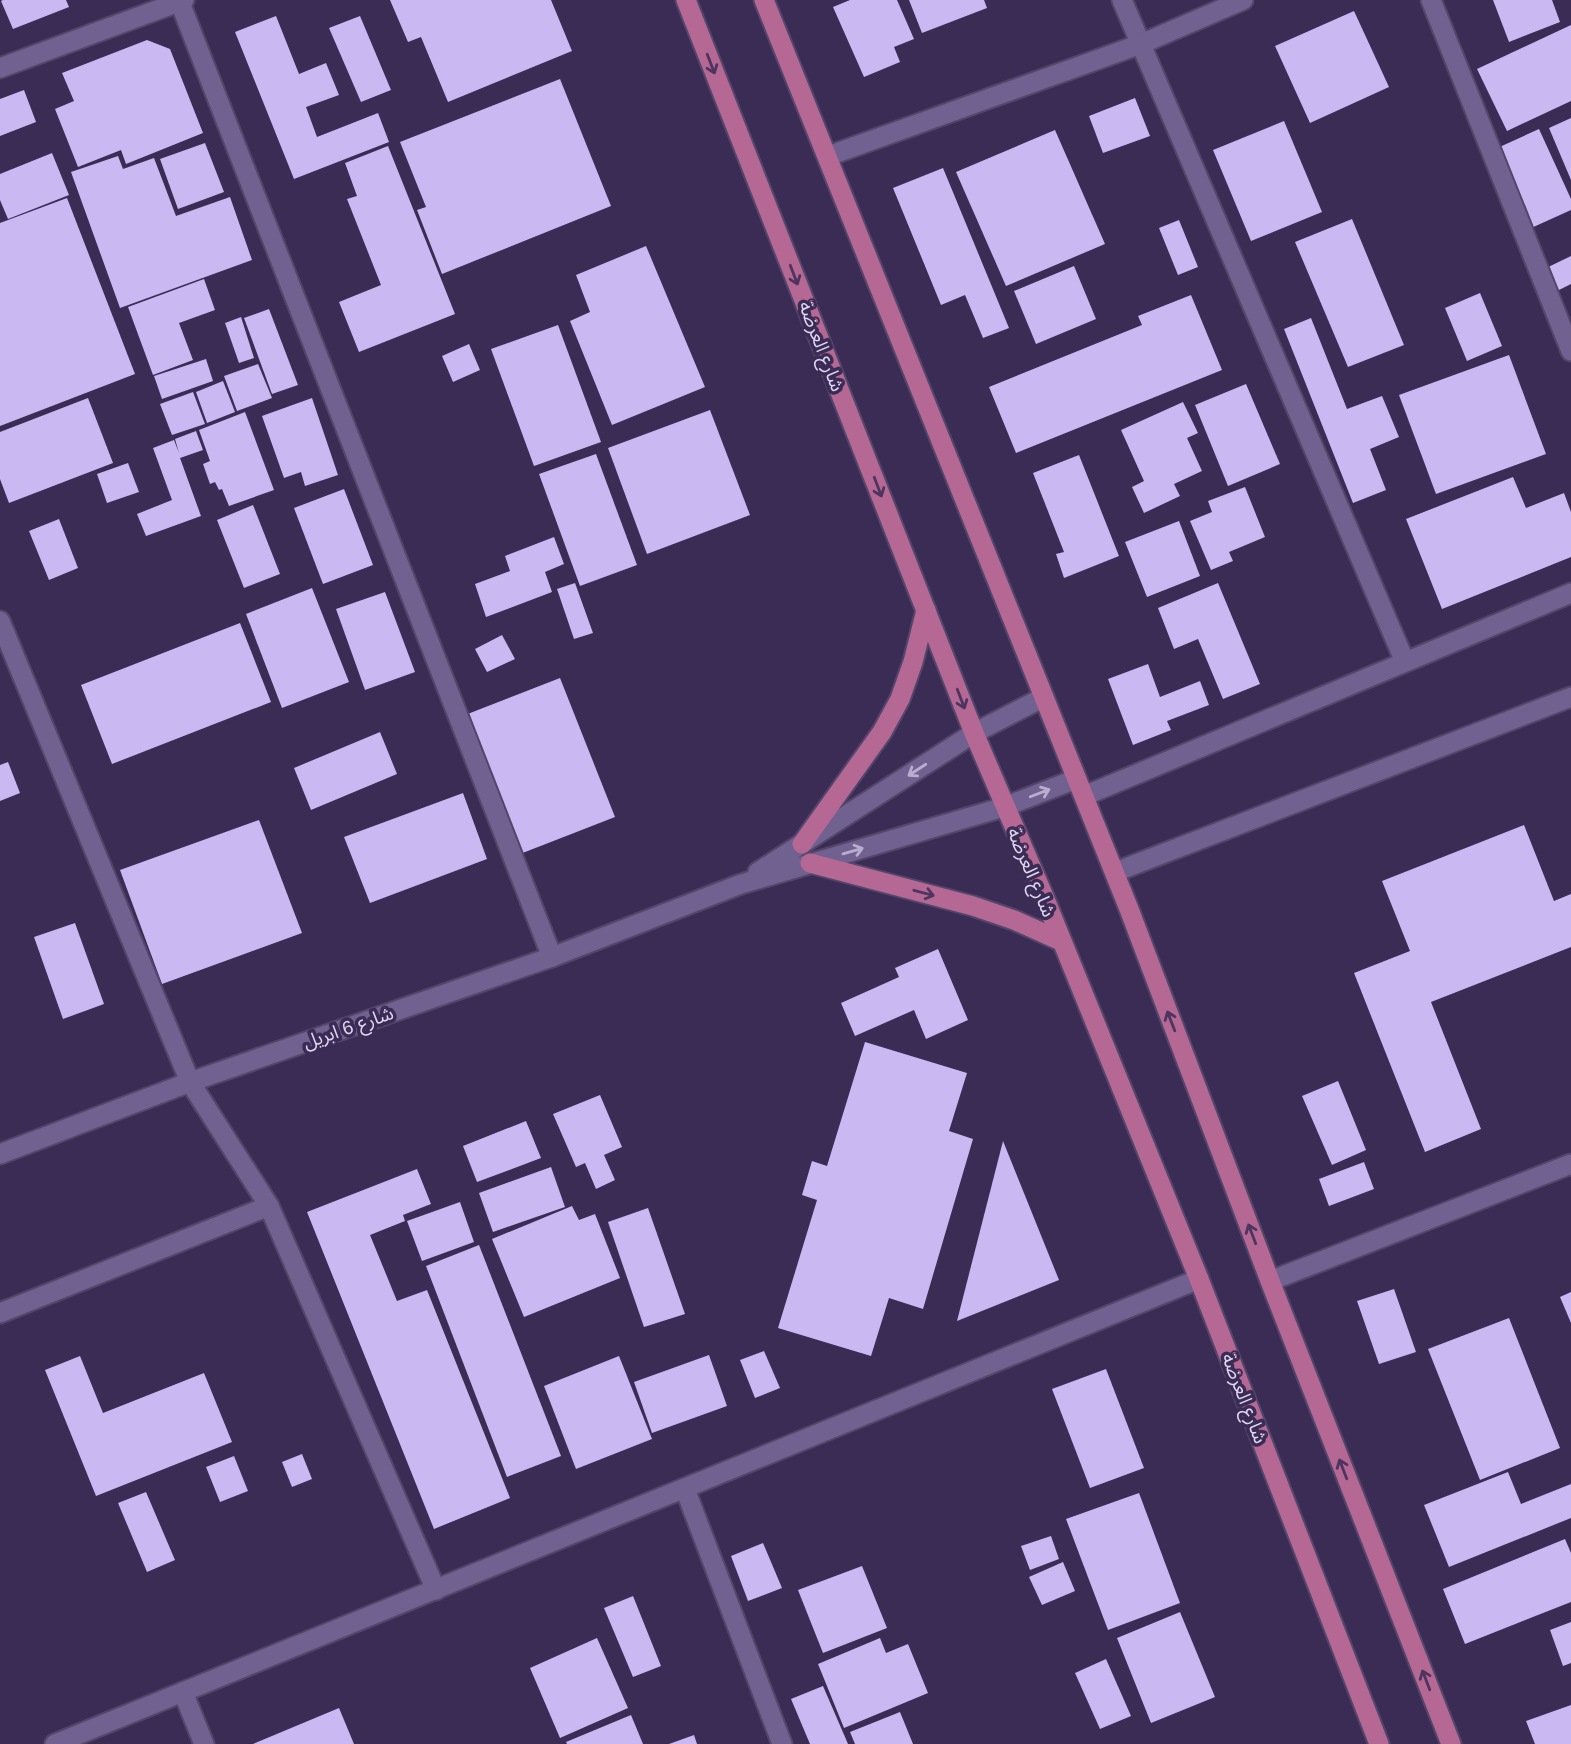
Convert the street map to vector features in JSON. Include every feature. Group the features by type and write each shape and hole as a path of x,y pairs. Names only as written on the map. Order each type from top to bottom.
{"main road":[{"name":"شارع العرضة","path":"686,0 974,733 1199,1279 1379,1744"},
{"path":"764,0 1115,872 1269,1281 1451,1744"},
{"path":"802,844 883,732 900,699 913,662 926,610"},
{"path":"810,863 973,906 1014,920 1061,941"}],"street":[{"path":"1122,0 1405,662"},
{"path":"828,156 1141,44 1243,0"},
{"path":"1431,0 1571,351"},
{"path":"0,68 181,1 552,957"},
{"path":"741,884 1004,807 1080,788 1405,662 1571,593"},
{"path":"0,621 190,1082 269,1206 436,1590"},
{"path":"741,884 974,733 1044,697"},
{"path":"1115,872 1571,697"},
{"name":"شارع 6 ابريل","path":"0,1154 190,1082 552,957 741,884"},
{"path":"1269,1281 1571,1164"},
{"path":"0,1313 269,1206"},
{"path":"55,1744 1199,1279"},
{"path":"685,1489 782,1744"},
{"path":"183,1692 204,1744"}],"building":[{"path":"66,0 69,7 13,29 1,1"},
{"path":"390,0 551,0 572,51 448,102 421,37 408,42"},
{"path":"850,0 897,0 914,39 894,47 900,62 864,77 833,7"},
{"path":"909,0 984,0 987,8 922,33"},
{"path":"1493,0 1552,0 1560,22 1509,42"},
{"path":"1354,11 1389,87 1310,123 1275,46"},
{"path":"276,16 299,74 326,63 339,95 306,107 317,137 378,113 389,142 294,179 235,32"},
{"path":"360,16 391,90 361,102 329,28"},
{"path":"1571,25 1571,101 1507,131 1477,69"},
{"path":"147,40 170,49 203,133 126,164 121,150 78,167 55,109 74,101 62,73"},
{"path":"560,79 611,206 442,274 417,210 426,207 400,142"},
{"path":"24,90 36,122 0,136 0,99"},
{"path":"1135,98 1150,136 1103,153 1089,116"},
{"path":"1571,118 1571,180 1549,128"},
{"path":"1284,121 1322,212 1251,241 1213,150"},
{"path":"1539,129 1571,199 1571,210 1529,229 1493,150"},
{"path":"1055,130 1105,244 1006,286 956,172"},
{"path":"205,143 224,192 178,209 160,159"},
{"path":"388,146 455,314 359,352 339,302 381,285 347,199 357,196 345,163"},
{"path":"52,153 69,195 8,219 0,200 0,174"},
{"path":"118,156 123,169 154,158 176,216 230,197 252,260 120,308 71,172"},
{"path":"943,168 1009,328 983,338 965,295 941,305 893,188"},
{"path":"67,198 135,374 0,426 0,223"},
{"path":"1352,219 1404,345 1348,367 1295,242"},
{"path":"1179,220 1198,267 1178,275 1159,228"},
{"path":"646,246 705,387 612,425 570,321 590,312 576,275"},
{"path":"1571,256 1571,284 1553,293 1542,270"},
{"path":"1074,266 1096,319 1036,344 1014,291"},
{"path":"204,279 215,310 179,323 193,360 153,375 128,307"},
{"path":"1480,293 1502,346 1467,361 1445,308"},
{"path":"1191,295 1222,370 1016,453 989,387 1142,325 1138,316"},
{"path":"269,309 298,385 272,394 244,318"},
{"path":"241,317 254,358 239,363 225,323"},
{"path":"1311,318 1347,409 1382,396 1399,437 1370,449 1386,490 1353,503 1284,329"},
{"path":"558,325 601,442 534,466 491,349"},
{"path":"469,344 480,370 453,382 442,356"},
{"path":"1509,355 1546,454 1436,494 1399,395"},
{"path":"206,359 213,381 162,399 154,376"},
{"path":"258,364 272,398 237,411 224,376"},
{"path":"223,381 235,412 207,423 196,392"},
{"path":"1246,384 1280,464 1228,486 1195,405"},
{"path":"193,392 205,424 172,435 160,404"},
{"path":"88,398 113,463 9,503 0,479 0,432"},
{"path":"312,398 338,475 305,486 301,472 284,478 262,416"},
{"path":"1183,402 1198,433 1187,438 1202,471 1174,484 1180,496 1144,513 1132,487 1144,481 1121,430"},
{"path":"710,410 750,515 647,554 608,448"},
{"path":"245,412 274,490 229,506 222,489 219,490 215,482 210,484 203,464 210,461 199,430"},
{"path":"196,431 203,450 180,458 201,516 146,536 137,514 172,500 153,448 174,440 179,453 175,439"},
{"path":"596,454 637,565 580,586 539,474"},
{"path":"1079,455 1119,556 1064,578 1056,554 1064,552 1033,473"},
{"path":"128,463 139,492 107,503 97,474"},
{"path":"1513,477 1526,508 1564,493 1571,512 1571,557 1442,609 1406,519"},
{"path":"1245,487 1265,537 1229,552 1233,561 1211,570 1190,521 1212,512 1208,501"},
{"path":"344,489 373,565 323,584 294,508"},
{"path":"253,505 280,574 244,588 217,520"},
{"path":"59,519 78,568 49,580 29,531"},
{"path":"1179,521 1200,576 1147,597 1125,542"},
{"path":"554,537 564,564 545,572 552,592 486,617 475,584 510,571 505,556"},
{"path":"575,583 593,633 574,639 557,589"},
{"path":"1218,583 1260,684 1223,699 1198,639 1174,649 1158,608"},
{"path":"312,588 349,682 282,708 246,614"},
{"path":"385,592 415,672 365,690 336,609"},
{"path":"240,623 271,702 112,764 81,685"},
{"path":"502,635 515,659 487,672 475,649"},
{"path":"1148,664 1160,697 1200,681 1209,705 1167,721 1171,730 1133,745 1108,679"},
{"path":"560,678 615,817 520,854 465,715"},
{"path":"380,732 397,774 311,810 294,768"},
{"path":"8,762 20,793 0,801 0,765"},
{"path":"463,793 487,859 370,903 344,837"},
{"path":"259,820 302,933 162,984 120,870"},
{"path":"1524,825 1554,901 1571,894 1571,947 1431,1002 1481,1129 1425,1152 1354,973 1410,951 1382,881"},
{"path":"75,923 104,1004 63,1019 34,937"},
{"path":"938,949 968,1020 926,1039 914,1010 855,1036 841,1003 899,977 895,968"},
{"path":"865,1042 967,1073 949,1131 973,1139 923,1309 889,1298 871,1356 778,1328 817,1200 802,1195 812,1161 827,1166"},
{"path":"1338,1081 1366,1150 1332,1165 1302,1096"},
{"path":"600,1095 622,1147 604,1155 615,1180 596,1189 585,1163 576,1167 553,1114"},
{"path":"526,1121 541,1158 477,1182 463,1146"},
{"path":"1003,1141 1059,1280 957,1321"},
{"path":"1364,1162 1374,1189 1329,1206 1319,1179"},
{"path":"551,1167 565,1207 493,1232 479,1193"},
{"path":"417,1169 431,1204 403,1215 405,1221 370,1235 397,1301 427,1290 510,1498 434,1529 307,1212"},
{"path":"460,1202 474,1242 422,1261 407,1221"},
{"path":"572,1206 579,1220 595,1214 620,1278 524,1317 492,1239"},
{"path":"648,1208 685,1314 644,1327 608,1222"},
{"path":"479,1245 561,1456 507,1477 426,1266"},
{"path":"1394,1289 1416,1352 1379,1364 1357,1301"},
{"path":"1571,1292 1571,1323 1560,1297"},
{"path":"1509,1318 1560,1448 1480,1480 1428,1349"},
{"path":"764,1351 780,1388 755,1398 740,1360"},
{"path":"709,1355 727,1406 652,1433 634,1382"},
{"path":"80,1356 103,1413 204,1373 232,1442 96,1496 45,1370"},
{"path":"619,1356 652,1439 576,1469 544,1386"},
{"path":"1106,1369 1144,1468 1090,1488 1052,1389"},
{"path":"302,1454 312,1479 292,1487 282,1462"},
{"path":"234,1456 248,1491 220,1502 206,1467"},
{"path":"1508,1472 1521,1504 1571,1484 1571,1518 1449,1567 1424,1505"},
{"path":"146,1492 175,1560 147,1572 118,1503"},
{"path":"1139,1493 1180,1603 1108,1630 1066,1519"},
{"path":"1051,1536 1059,1559 1030,1570 1021,1546"},
{"path":"1565,1539 1571,1553 1571,1602 1465,1644 1443,1589"},
{"path":"763,1543 782,1588 748,1601 731,1556"},
{"path":"1063,1562 1075,1591 1042,1605 1029,1577"},
{"path":"862,1566 887,1628 823,1653 798,1590"},
{"path":"633,1596 661,1666 633,1677 604,1608"},
{"path":"1180,1612 1215,1697 1151,1723 1117,1638"},
{"path":"1571,1622 1571,1663 1563,1666 1550,1630"},
{"path":"597,1638 628,1708 560,1738 530,1668"},
{"path":"880,1638 886,1653 908,1644 928,1693 844,1728 818,1664"},
{"path":"1106,1659 1131,1716 1100,1729 1075,1673"},
{"path":"823,1686 848,1744 810,1744 791,1699"},
{"path":"1571,1705 1571,1744 1535,1744 1526,1721"},
{"path":"339,1708 354,1744 253,1744"},
{"path":"900,1712 913,1744 855,1744 850,1732"},
{"path":"631,1715 643,1744 566,1742"},
{"path":"694,1735 697,1744 669,1744"}]}
